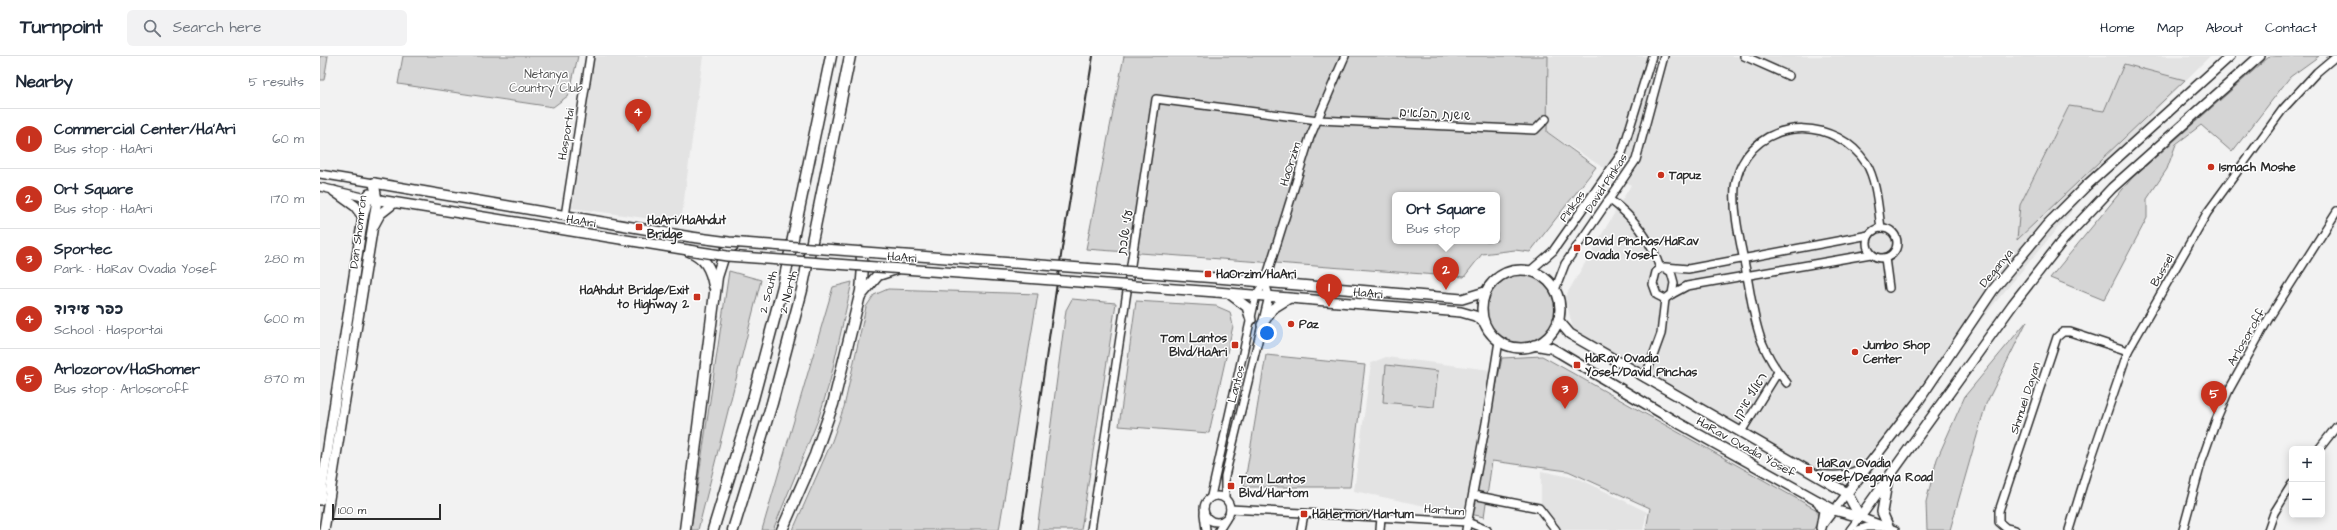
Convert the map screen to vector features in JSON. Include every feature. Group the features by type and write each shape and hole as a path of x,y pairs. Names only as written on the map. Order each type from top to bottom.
{"highway":[{"name":"2 South","path":"714,530 753,398 781,294 831,56"},
{"name":"2 North","path":"733,530 772,403 802,290 850,56"},
{"path":"685,530 718,271 730,246 736,243"},
{"path":"688,251 699,256 709,268 715,296"},
{"path":"782,530 829,417 858,305 863,266 861,252"},
{"path":"858,305 863,292 874,278 883,272 896,269"}],"main road":[{"name":"Deganya","path":"1847,493 1919,400 1993,290 2047,224 2087,185 2230,56"},
{"path":"1847,493 1860,517 2013,304 2063,240 2112,188 2260,56"},
{"name":"HaAri","path":"374,183 691,237 736,243 1217,278 1462,299 1485,292"},
{"name":"Dan Shomron","path":"324,530 371,232 374,183"},
{"path":"334,191 355,206 363,217"},
{"name":"HaAri","path":"372,199 724,256 1256,295 1461,312 1475,316 1484,322"},
{"name":"Dan Shomron","path":"320,500 363,217 372,199"},
{"path":"371,232 380,214 394,203"},
{"path":"1513,270 1530,271 1543,276 1555,290 1559,301 1558,320 1550,335 1534,345 1516,347 1499,341 1490,333 1484,322 1482,310 1485,292 1492,282 1502,274 1513,270"},
{"path":"1228,293 1243,303 1251,320"},
{"path":"1262,325 1272,309 1290,298"},
{"name":"HaRav Ovadia Yosef","path":"1558,320 1570,334 1847,493"},
{"name":"HaRav Ovadia Yosef","path":"1534,345 1551,348 1673,420 1834,510 1860,517"},
{"path":"1814,474 1837,477 1848,476 1871,463"},
{"path":"1889,476 1884,495 1882,512 1892,529"},
{"path":"1817,500 1824,511 1820,529"}],"street":[{"name":"Hasportai","path":"565,216 590,56"},
{"name":"HaOrzim","path":"1265,282 1310,137 1345,56"},
{"name":"Pinkas","path":"1530,271 1552,251 1622,153 1652,56"},
{"name":"David Pinkas","path":"1555,290 1565,264 1636,160 1664,56"},
{"path":"1744,56 1789,76"},
{"name":"Bussel","path":"2069,530 2086,474 2128,351 2207,213 2284,109 2317,72 2336,56"},
{"name":"עלי שלכת","path":"1091,530 1156,99 1318,120"},
{"name":"שושנת הפלאים","path":"1318,120 1535,130 1546,119"},
{"path":"1787,383 1778,372 1765,348 1757,328 1736,213 1735,186 1742,164 1756,147 1773,135 1793,129 1815,129 1835,134 1853,146 1867,164 1874,189 1881,228"},
{"name":"HaAri","path":"320,174 374,183"},
{"name":"HaAri","path":"320,187 372,199"},
{"path":"1610,200 1624,210 1640,228 1662,268 1671,272 1674,278 1672,294"},
{"name":"Arlosoroff","path":"2183,530 2204,454 2229,390 2269,318 2337,211"},
{"path":"1664,299 1657,295 1654,286 1654,276 1662,268 1688,269 1869,234 1881,228 1892,232 1897,240 1895,252 1885,258 1878,258 1871,254 1866,244 1869,234"},
{"path":"1664,299 1686,286 1871,254"},
{"path":"1885,258 1889,288"},
{"name":"Lantos","path":"1211,496 1256,295 1265,282"},
{"name":"Lantos","path":"1225,498 1225,476 1269,296 1265,282"},
{"path":"1645,378 1661,334 1664,299"},
{"name":"Shmuel Dayan","path":"2015,530 2006,528 1999,522 1999,511 2057,337 2063,332 2070,332 2128,351"},
{"path":"1466,530 1499,341"},
{"name":"ראלף איקן","path":"1741,432 1778,372"},
{"path":"2321,446 2337,426"},
{"path":"2268,530 2274,513 2289,489"},
{"name":"Deganya","path":"1820,529 1847,493"},
{"path":"1206,530 1203,506 1211,496 1218,495 1225,498 1230,509 1219,530"},
{"path":"1473,495 1539,508 1556,530"},
{"name":"Hartum","path":"1230,509 1467,522 1486,530"},
{"path":"1204,514 1214,522 1226,519"},
{"path":"1301,530 1304,514"},
{"path":"1380,530 1381,517"},
{"path":"1850,530 1860,517 1892,529"},
{"path":"1858,530 1875,526 1892,529"}],"shaded area":[{"path":"594,56 703,56 681,223 572,208"},
{"path":"1548,56 2210,56 2159,107 1859,465 1849,469 1828,471 1818,470 1798,460 1573,329 1565,297 1631,185 1547,132"},
{"path":"1386,357 1491,370 1474,476 1463,514 1354,491 1371,363"},
{"path":"1541,471 1580,479 1647,512 1643,530 1559,530 1541,505"}],"green space":[{"path":"320,56 328,56 324,80 320,80"},
{"name":"Netanya Country Club","path":"403,56 578,56 569,95 553,107 398,84"},
{"path":"1124,56 1548,56 1547,132 1596,167 1530,252 1515,250 1482,254 1464,277 1086,249"},
{"path":"2270,56 2319,56 2290,77 2232,152 2201,125 2176,144 2167,169 2147,199 2147,218 2104,300 2050,278 2132,178"},
{"path":"2124,64 2185,80 2017,240 2020,205 2069,106 2104,111"},
{"path":"729,271 761,280 698,530 691,530"},
{"path":"1520,274 1533,277 1545,284 1552,296 1555,309 1552,322 1545,334 1533,341 1520,344 1507,341 1495,334 1488,322 1485,309 1488,296 1495,284 1507,277"},
{"path":"852,282 830,381 818,420 773,530 762,530 833,287"},
{"path":"888,289 1038,294 999,530 793,530 832,441 844,407 866,307 874,295"},
{"path":"1072,299 1116,303 1081,530 1037,530 1066,310"},
{"path":"1136,301 1216,306 1230,312 1233,326 1209,433 1119,426"},
{"path":"2027,321 1986,404 1950,530 1927,530 1926,502 1937,459 1965,396"},
{"path":"1266,355 1365,365 1350,487 1244,487"},
{"path":"1542,356 1817,510 1818,522 1813,530 1646,530 1650,508 1568,471 1492,461 1484,517 1470,514 1502,358"},
{"path":"1386,365 1438,371 1434,407 1383,402"}],"railway":[{"path":"1021,530 1064,235 1093,56"}],"place":[{"name":"כפר עידוד","path":"638,132"},
{"name":"Ismach Moshe","path":"2211,167"},
{"name":"Tapuz","path":"1661,175"},
{"name":"HaAri/HaAhdut Bridge","path":"639,227"},
{"name":"David Pinchas/HaRav Ovadia Yosef","path":"1577,248"},
{"name":"HaOrzim/HaAri","path":"1208,274"},
{"name":"Ort Square","path":"1446,290"},
{"name":"HaAhdut Bridge/Exit to Highway 2","path":"697,297"},
{"name":"Commercial Center/Ha'Ari","path":"1329,307"},
{"name":"Paz","path":"1291,324"},
{"name":"Tom Lantos Blvd/HaAri","path":"1235,345"},
{"name":"Jumbo Shop Center","path":"1855,352"},
{"name":"HaRav Ovadia Yosef/David Pinchas","path":"1577,365"},
{"name":"Sportec","path":"1565,409"},
{"name":"Arlozorov/HaShomer","path":"2214,414"},
{"name":"HaRav Ovadia Yosef/Deganya Road","path":"1809,470"},
{"name":"Tom Lantos Blvd/Hartom","path":"1231,486"},
{"name":"HaHermon/Hartum","path":"1304,514"}]}
